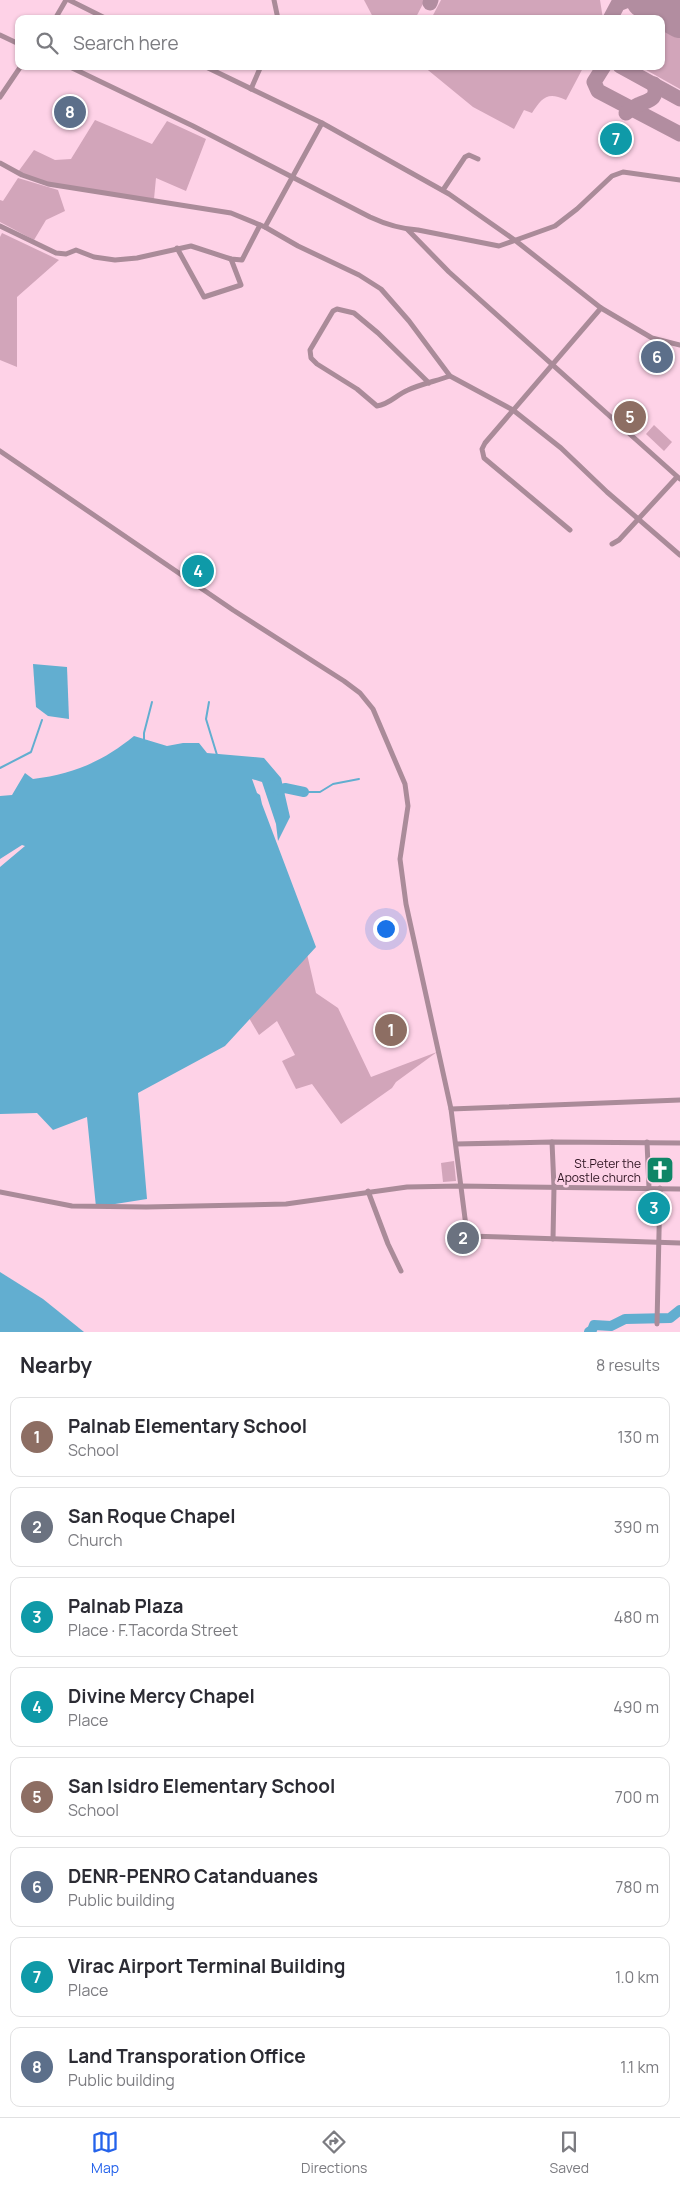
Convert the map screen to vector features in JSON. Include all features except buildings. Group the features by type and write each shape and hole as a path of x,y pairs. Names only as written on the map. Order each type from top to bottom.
{"street":[{"path":"58,15 68,0 100,15"},
{"path":"274,0 277,15"},
{"path":"0,35 15,42"},
{"path":"0,97 18,70"},
{"path":"76,70 293,176 370,217 407,230 418,230 499,246 555,226 577,209 612,176 623,172 680,180"},
{"path":"212,70 322,124 443,190 516,241 601,308 652,338 680,345"},
{"path":"251,89 260,70"},
{"path":"0,226 56,253 66,254 76,250 106,260 137,258 191,246 231,259 242,260 322,124"},
{"path":"443,190 465,157 469,155 478,159"},
{"path":"0,163 48,184 231,213 262,226 298,246 359,275 380,289 409,320 450,376 513,410 561,448 637,519 680,555"},
{"path":"407,230 551,365 678,478 619,540 612,544"},
{"path":"177,248 204,297 241,285 231,259"},
{"path":"570,530 484,458 482,449 601,308"},
{"path":"429,383 378,333 354,313 337,309 333,311 310,350 311,358 317,364 357,389 376,406 386,404 407,390 429,383 450,376"},
{"path":"0,451 233,610 344,681 360,694 373,709 405,784 408,806 400,859 406,904 451,1109 466,1230 469,1236 680,1243"},
{"path":"451,1109 680,1100"},
{"path":"552,1142 554,1187 553,1239"},
{"path":"647,1142 649,1188"},
{"path":"456,1144 680,1142"},
{"path":"0,1192 72,1206 146,1207 286,1204 407,1187 680,1189"},
{"path":"657,1324 660,1188"},
{"path":"368,1191 388,1244 401,1270"}],"shaded area":[{"path":"364,0 425,0 417,15 372,15"},
{"path":"441,0 600,0 602,15 433,15"},
{"path":"665,24 680,33 680,89 646,70 665,70"},
{"path":"428,70 582,70 566,100 550,96 542,100 532,113 524,110 514,129 473,107"},
{"path":"95,120 152,144 167,121 206,139 186,191 156,178 154,199 48,184 18,172 34,150 55,160 71,159"},
{"path":"18,178 58,190 65,211 46,220 34,240 0,222 0,200 3,201"},
{"path":"2,233 59,260 17,297 17,367 0,360 0,237"},
{"path":"654,425 672,442 664,451 646,434"},
{"path":"307,954 316,993 338,1008 371,1077 437,1052 396,1082 392,1088 341,1124 312,1084 296,1089 282,1061 295,1055 277,1021 259,1035 249,1018"},
{"path":"454,1161 456,1181 443,1182 441,1163"}],"water":[{"path":"33,664 67,667 69,719 48,716 36,707"},
{"path":"134,736 167,746 199,743 207,753 264,758 281,778 290,817 278,841 276,824 262,782 252,779 257,793 260,795 316,947 225,1046 138,1093 147,1199 96,1207 87,1117 53,1130 37,1113 0,1114 0,867 25,846 22,845 0,859 0,796 12,795 25,773 33,779 74,770 99,760"},
{"path":"0,1272 43,1299 84,1332 0,1332"}],"waterway":[{"path":"144,741 144,733 152,702"},
{"path":"209,702 206,719 217,755"},
{"path":"0,768 31,752 42,720"},
{"path":"304,792 320,792 333,784 359,779"},
{"path":"273,785 279,790 285,788 304,792"},
{"path":"589,1332 594,1325 611,1326 625,1319 670,1318 680,1310"}],"taxiway":[{"path":"612,15 618,4 628,0"},
{"path":"602,70 594,82 598,91 680,134"},
{"path":"627,70 680,99"},
{"path":"626,113 636,105 654,96 654,84"}],"runway":[{"path":"644,0 680,20"}],"place":[{"name":"Land Transporation Office","path":"70,112"},
{"name":"Virac Airport Terminal Building","path":"616,139"},
{"name":"DENR-PENRO Catanduanes","path":"657,357"},
{"name":"San Isidro Elementary School","path":"630,417"},
{"name":"Divine Mercy Chapel","path":"198,571"},
{"name":"Palnab Elementary School","path":"391,1030"},
{"name":"St.Peter the Apostle church","path":"660,1170"},
{"name":"Palnab Plaza","path":"654,1208"},
{"name":"San Roque Chapel","path":"463,1238"}]}
